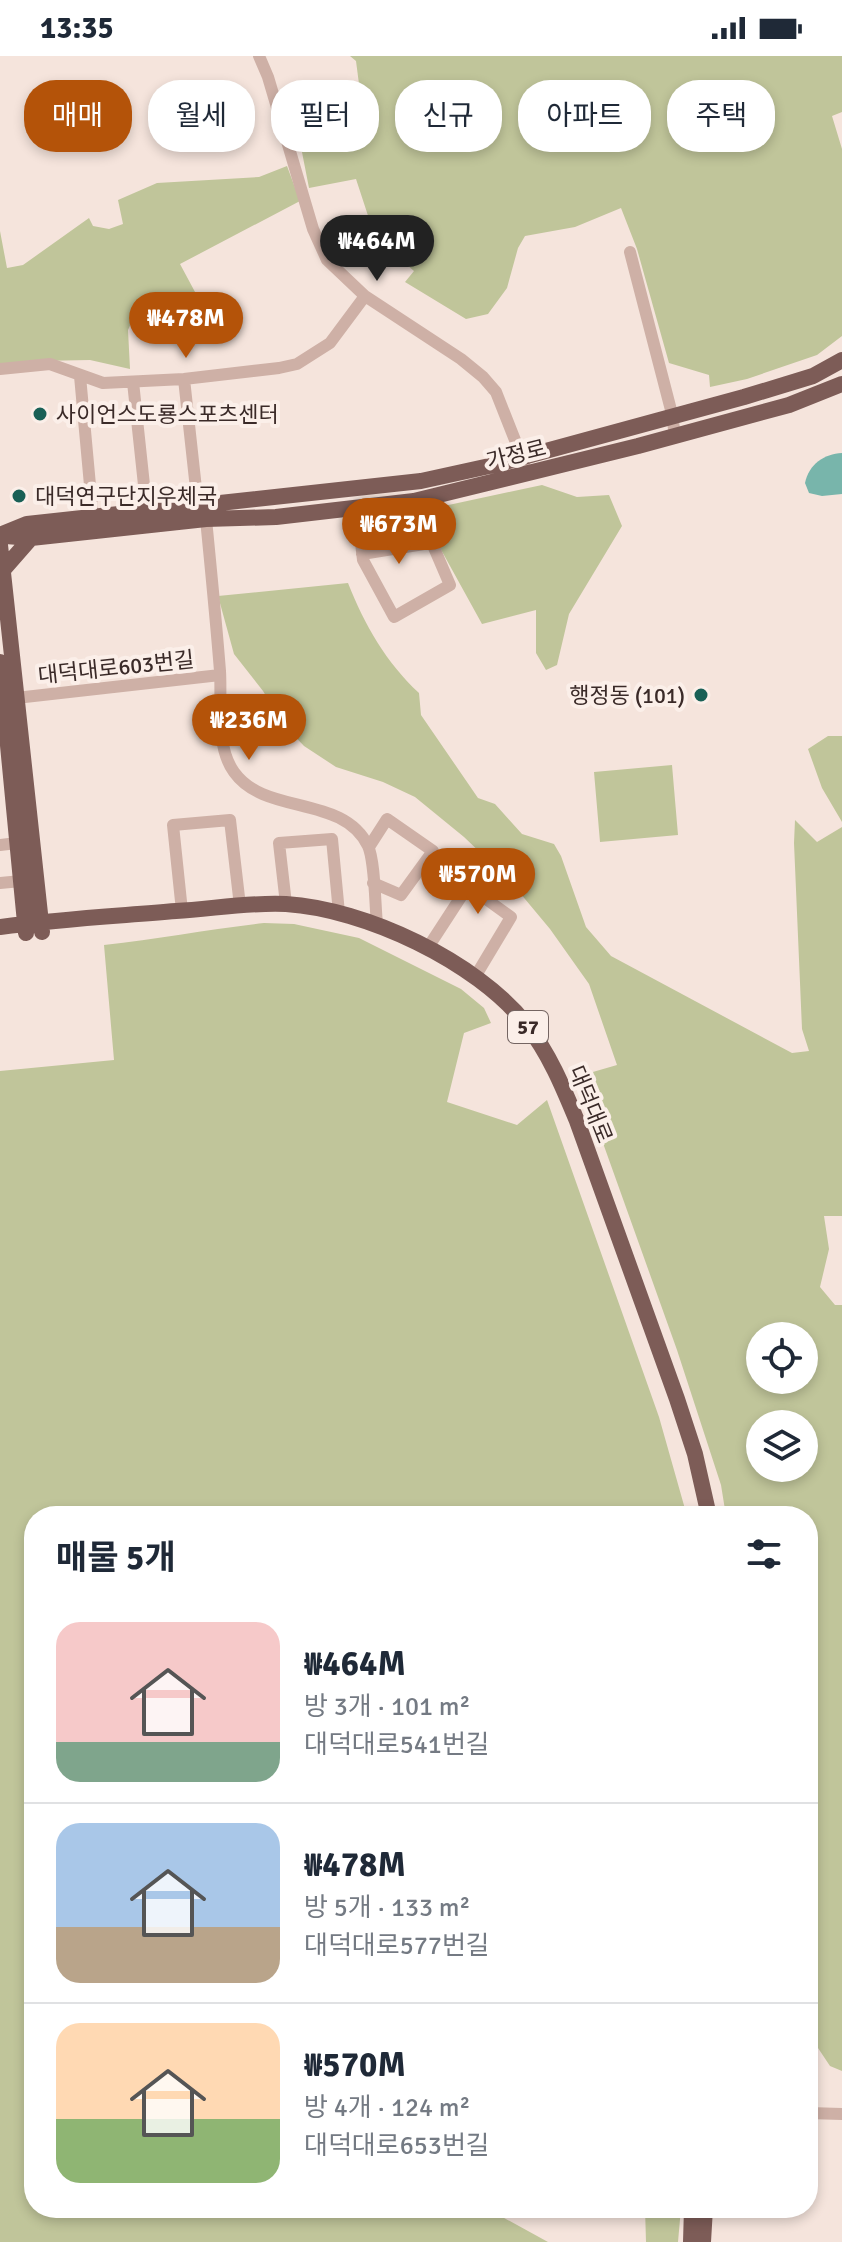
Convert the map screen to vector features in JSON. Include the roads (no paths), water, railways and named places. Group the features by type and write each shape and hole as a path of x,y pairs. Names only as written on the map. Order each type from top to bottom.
{"main road":[{"name":"가정로","path":"0,535 31,538 421,481 813,376 842,360"},
{"name":"가정로","path":"0,535 27,524 147,513 276,517 414,501 789,405 842,384"},
{"path":"3,570 31,538"},
{"path":"0,545 7,698 4,751 21,881 34,929"},
{"path":"0,662 34,929"},
{"name":"대덕대로","path":"34,929 182,911 286,904 339,913 404,935 475,977 504,1000 525,1023 561,1083 677,1399 695,1454 707,1506"},
{"name":"대덕대로","path":"34,929 263,914 304,916 370,932 452,972 483,994 527,1041 559,1097 673,1419 698,1506"},
{"path":"0,927 34,929"},
{"path":"0,938 34,929"},
{"path":"691,2242 692,2218"},
{"path":"703,2242 704,2218"}],"street":[{"path":"259,56 319,245 337,272 365,296 431,338 483,377 496,392 527,474"},
{"path":"630,252 675,435"},
{"path":"0,369 50,364 103,383 184,379 297,364 330,343 365,296"},
{"path":"80,376 93,518"},
{"path":"184,379 220,675 224,745 232,770 244,784 259,794 301,805 352,825 369,847 377,924"},
{"path":"133,382 147,513"},
{"path":"357,508 363,560 394,617 450,585 414,501"},
{"path":"362,554 430,543"},
{"name":"대덕대로603번길","path":"7,698 220,675"},
{"path":"369,847 387,819 433,851 401,895 373,883"},
{"path":"182,911 173,825 230,820 240,906"},
{"path":"286,904 279,843 332,839 347,823"},
{"path":"332,839 339,913"},
{"path":"0,845 17,843"},
{"path":"0,883 21,881"},
{"path":"427,949 468,886 511,917 475,977"},
{"path":"818,2113 842,2114"}],"water":[{"path":"842,453 842,494 822,496 809,493 805,483 814,465 829,455"}],"place":[{"name":"사이언스도룡스포츠센터","path":"40,414"},
{"name":"대덕연구단지우체국","path":"19,496"},
{"name":"행정동 (101)","path":"701,695"}]}
